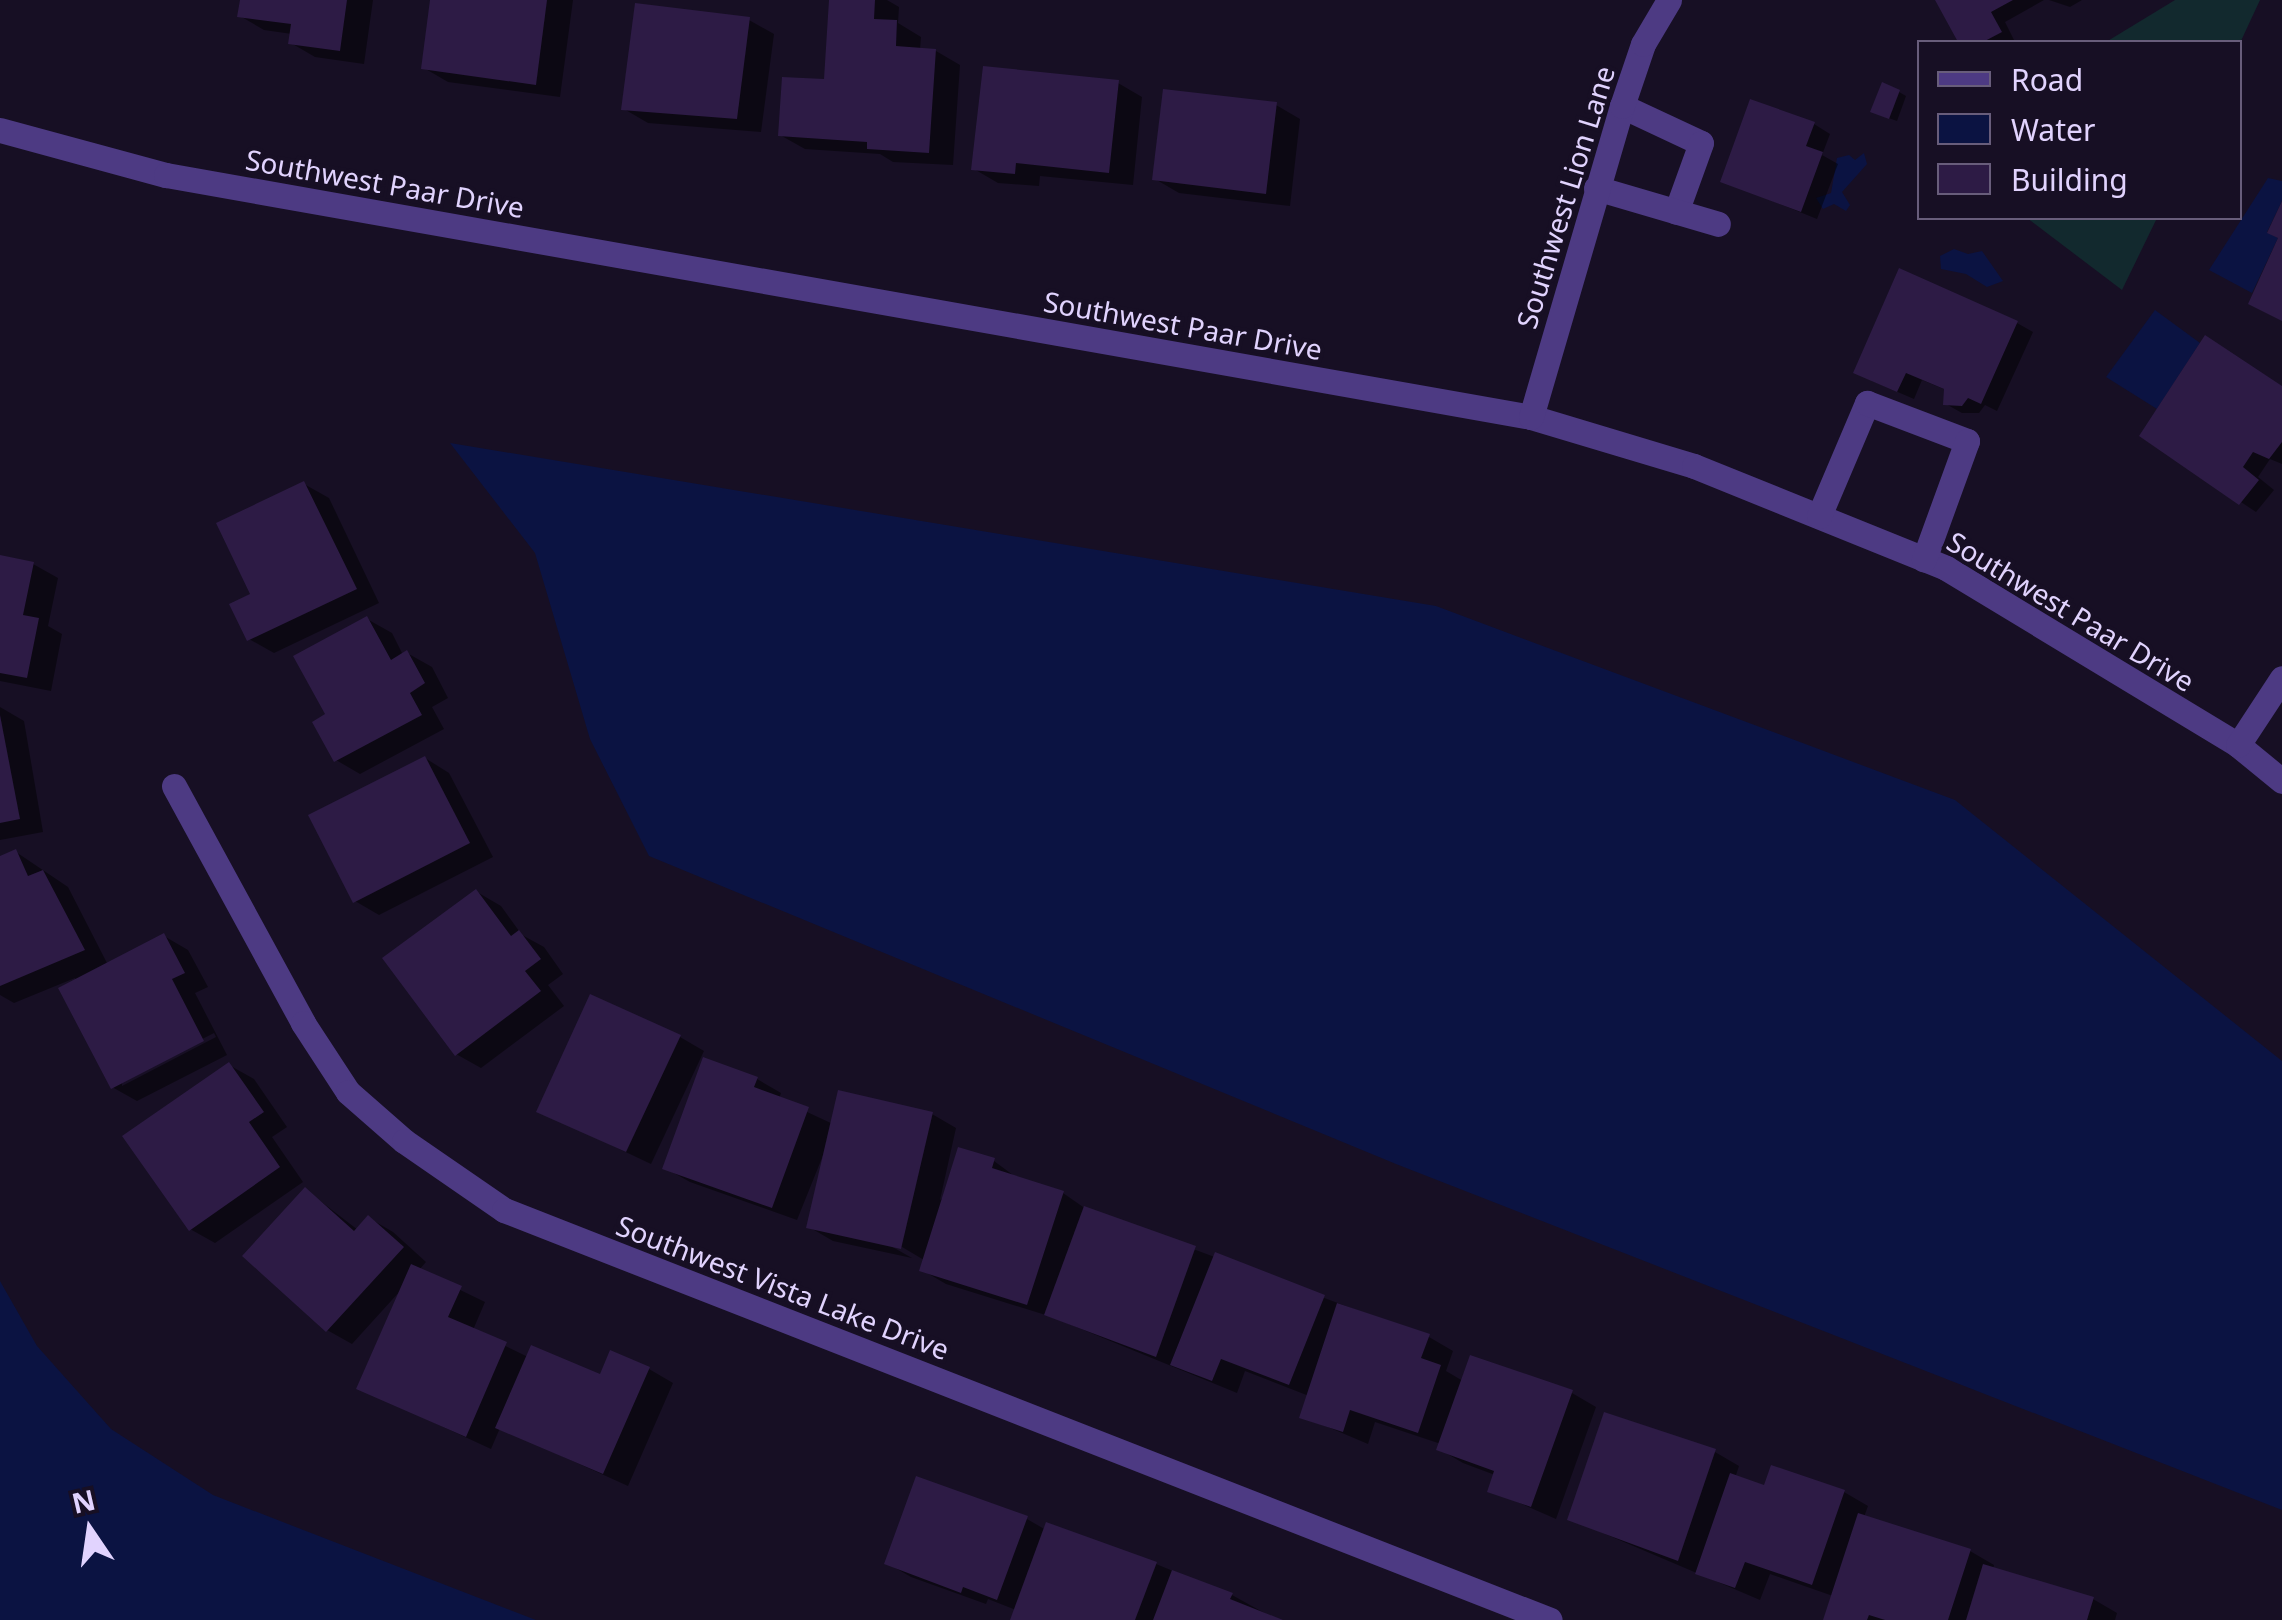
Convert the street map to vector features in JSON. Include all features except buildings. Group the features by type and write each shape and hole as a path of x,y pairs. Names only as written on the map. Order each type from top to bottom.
{"street":[{"name":"Southwest Lion Lane","path":"1531,418 1622,106 1643,44 1669,0"},
{"path":"1622,106 1700,143 1676,212"},
{"name":"Southwest Paar Drive","path":"0,130 166,175 1531,418 1694,466 1946,568 2238,745 2282,781"},
{"path":"1596,188 1718,224"},
{"path":"1819,516 1867,403 1967,440 1924,559"},
{"path":"2238,745 2282,678"},
{"name":"Southwest Vista Lake Drive","path":"174,786 303,1024 348,1092 404,1141 504,1210 1550,1620"}],"green space":[{"path":"2175,0 2260,0 2241,40 2109,40"},
{"path":"2030,220 2156,220 2122,290"}],"water":[{"path":"1864,153 1867,164 1842,192 1850,205 1846,211 1834,204 1823,209 1816,198 1831,193 1837,158 1849,155 1855,160"},
{"path":"2268,178 2282,181 2282,201 2267,232 2278,238 2252,293 2209,270"},
{"path":"1954,249 1968,254 1982,251 2003,281 1987,287 1966,274 1941,269 1940,256"},
{"path":"2155,310 2200,343 2157,409 2106,377"},
{"path":"450,443 1436,606 1955,800 2282,1061 2282,1510 1396,1164 649,856 590,739 535,553"},
{"path":"0,1281 37,1346 111,1429 213,1495 536,1620 0,1620"}]}
